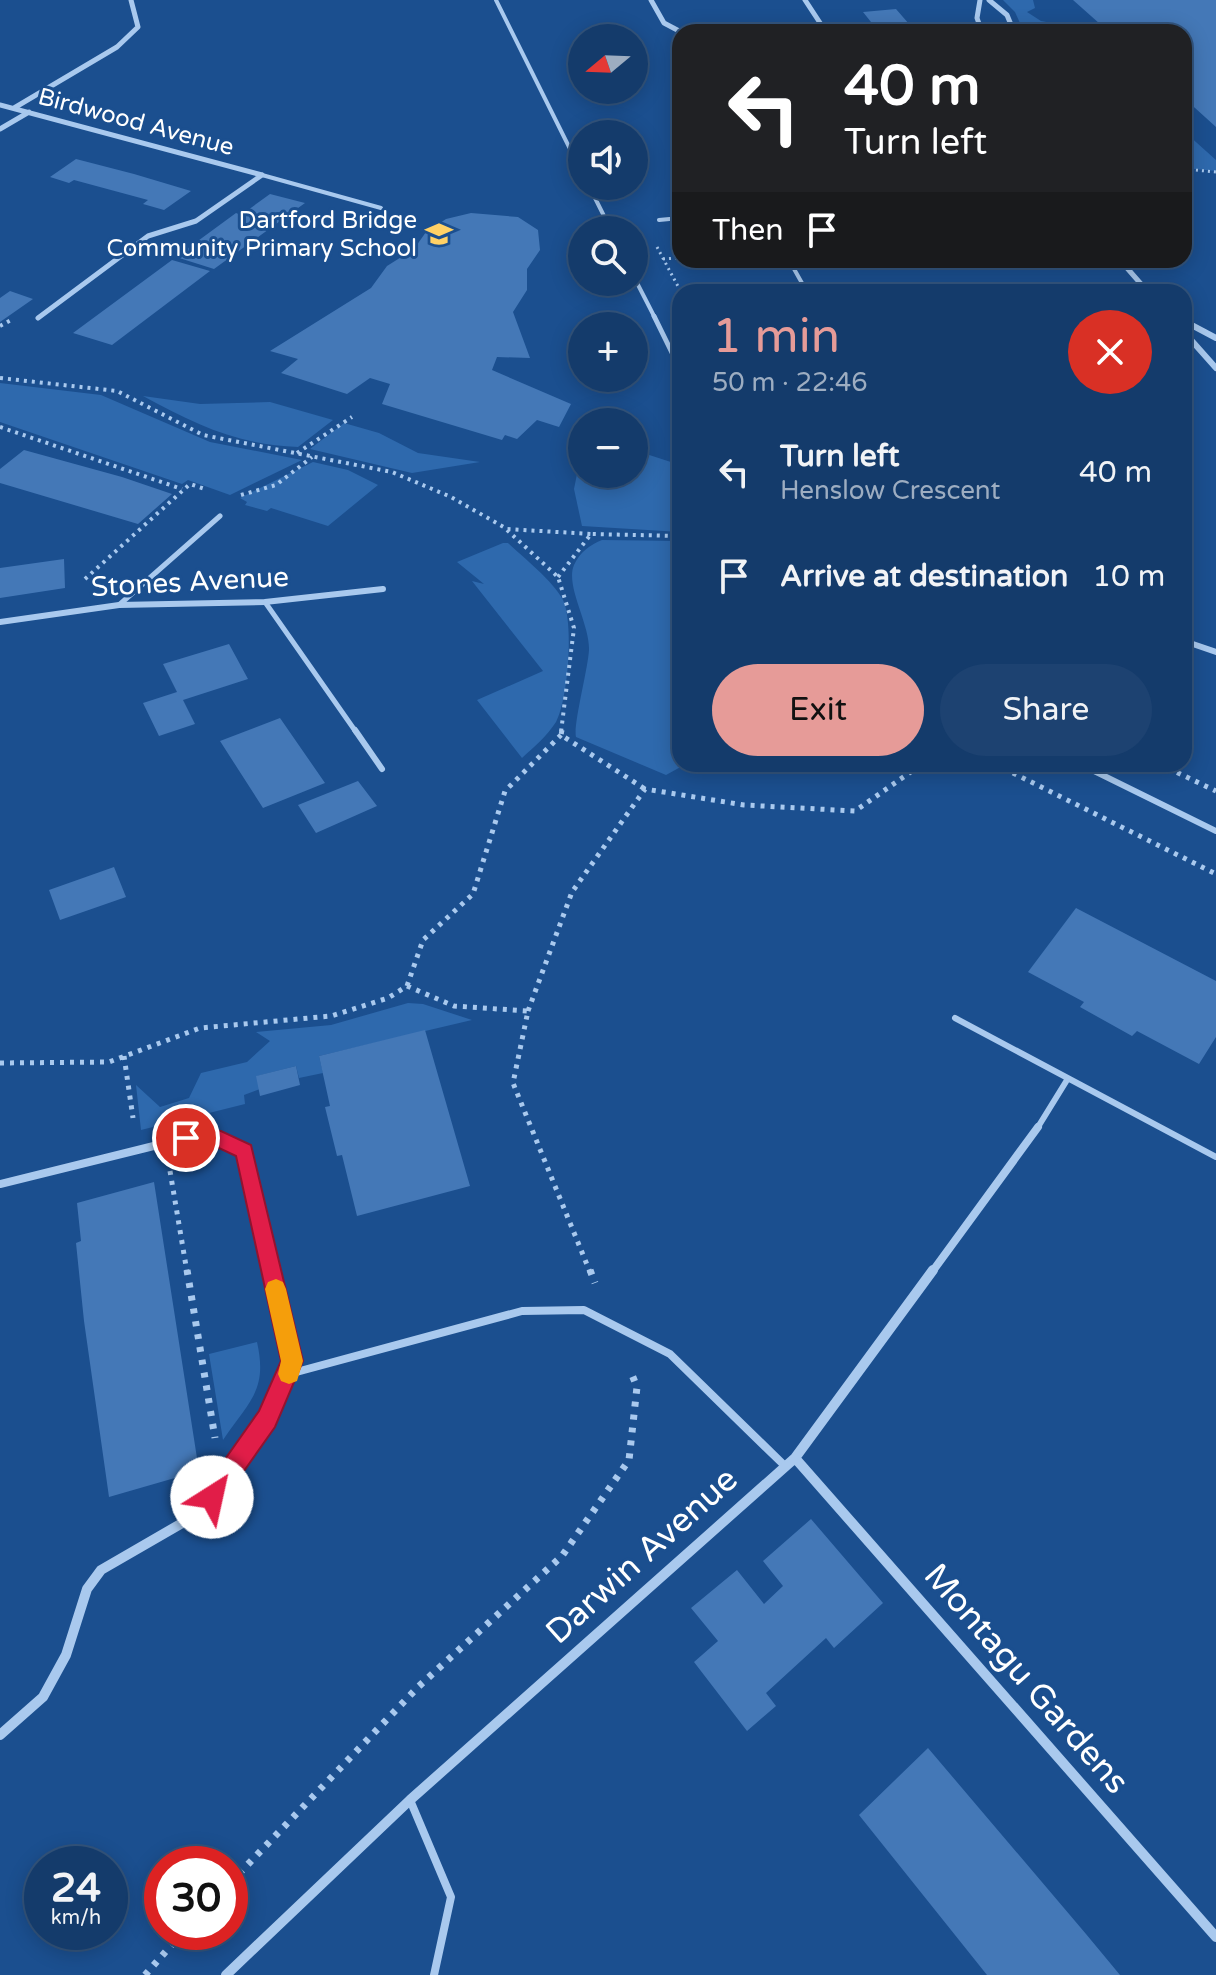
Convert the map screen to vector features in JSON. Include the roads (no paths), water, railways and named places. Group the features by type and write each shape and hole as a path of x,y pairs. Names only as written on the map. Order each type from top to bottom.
{"street":[{"path":"13,108 117,47 138,27 131,0"},
{"path":"651,0 664,23 672,27"},
{"path":"805,0 821,24"},
{"path":"979,24 980,0"},
{"path":"989,0 1007,15 1011,24"},
{"name":"Birdwood Avenue","path":"0,105 262,175"},
{"path":"0,129 29,112"},
{"path":"38,318 148,236 196,221 262,175"},
{"path":"1127,268 1141,284"},
{"path":"1192,325 1216,338"},
{"path":"1192,341 1216,368"},
{"name":"Stones Avenue","path":"0,622 119,605 265,602 383,589"},
{"path":"1192,644 1216,652"},
{"name":"Darwin Avenue","path":"226,1975 410,1800 795,1458 1038,1127"},
{"path":"0,1184 186,1138 221,1140 244,1151 292,1361 267,1419 203,1511 101,1570 87,1589 66,1655 43,1697 0,1735"},
{"name":"Montagu Gardens","path":"795,1458 1216,1937"}],"lane":[{"path":"496,0 568,145"},
{"path":"262,175 381,208"},
{"path":"659,220 672,219"},
{"path":"644,296 672,353"},
{"path":"119,605 220,516"},
{"path":"265,602 382,769"},
{"path":"1096,772 1216,831"},
{"path":"955,1018 1216,1157"},
{"path":"1038,1127 1067,1080"},
{"path":"289,1374 522,1311 584,1310 611,1321 670,1354 785,1466"},
{"path":"410,1800 451,1897 434,1975"}],"place":[{"name":"Dartford Bridge Community Primary School","path":"439,234"}]}
